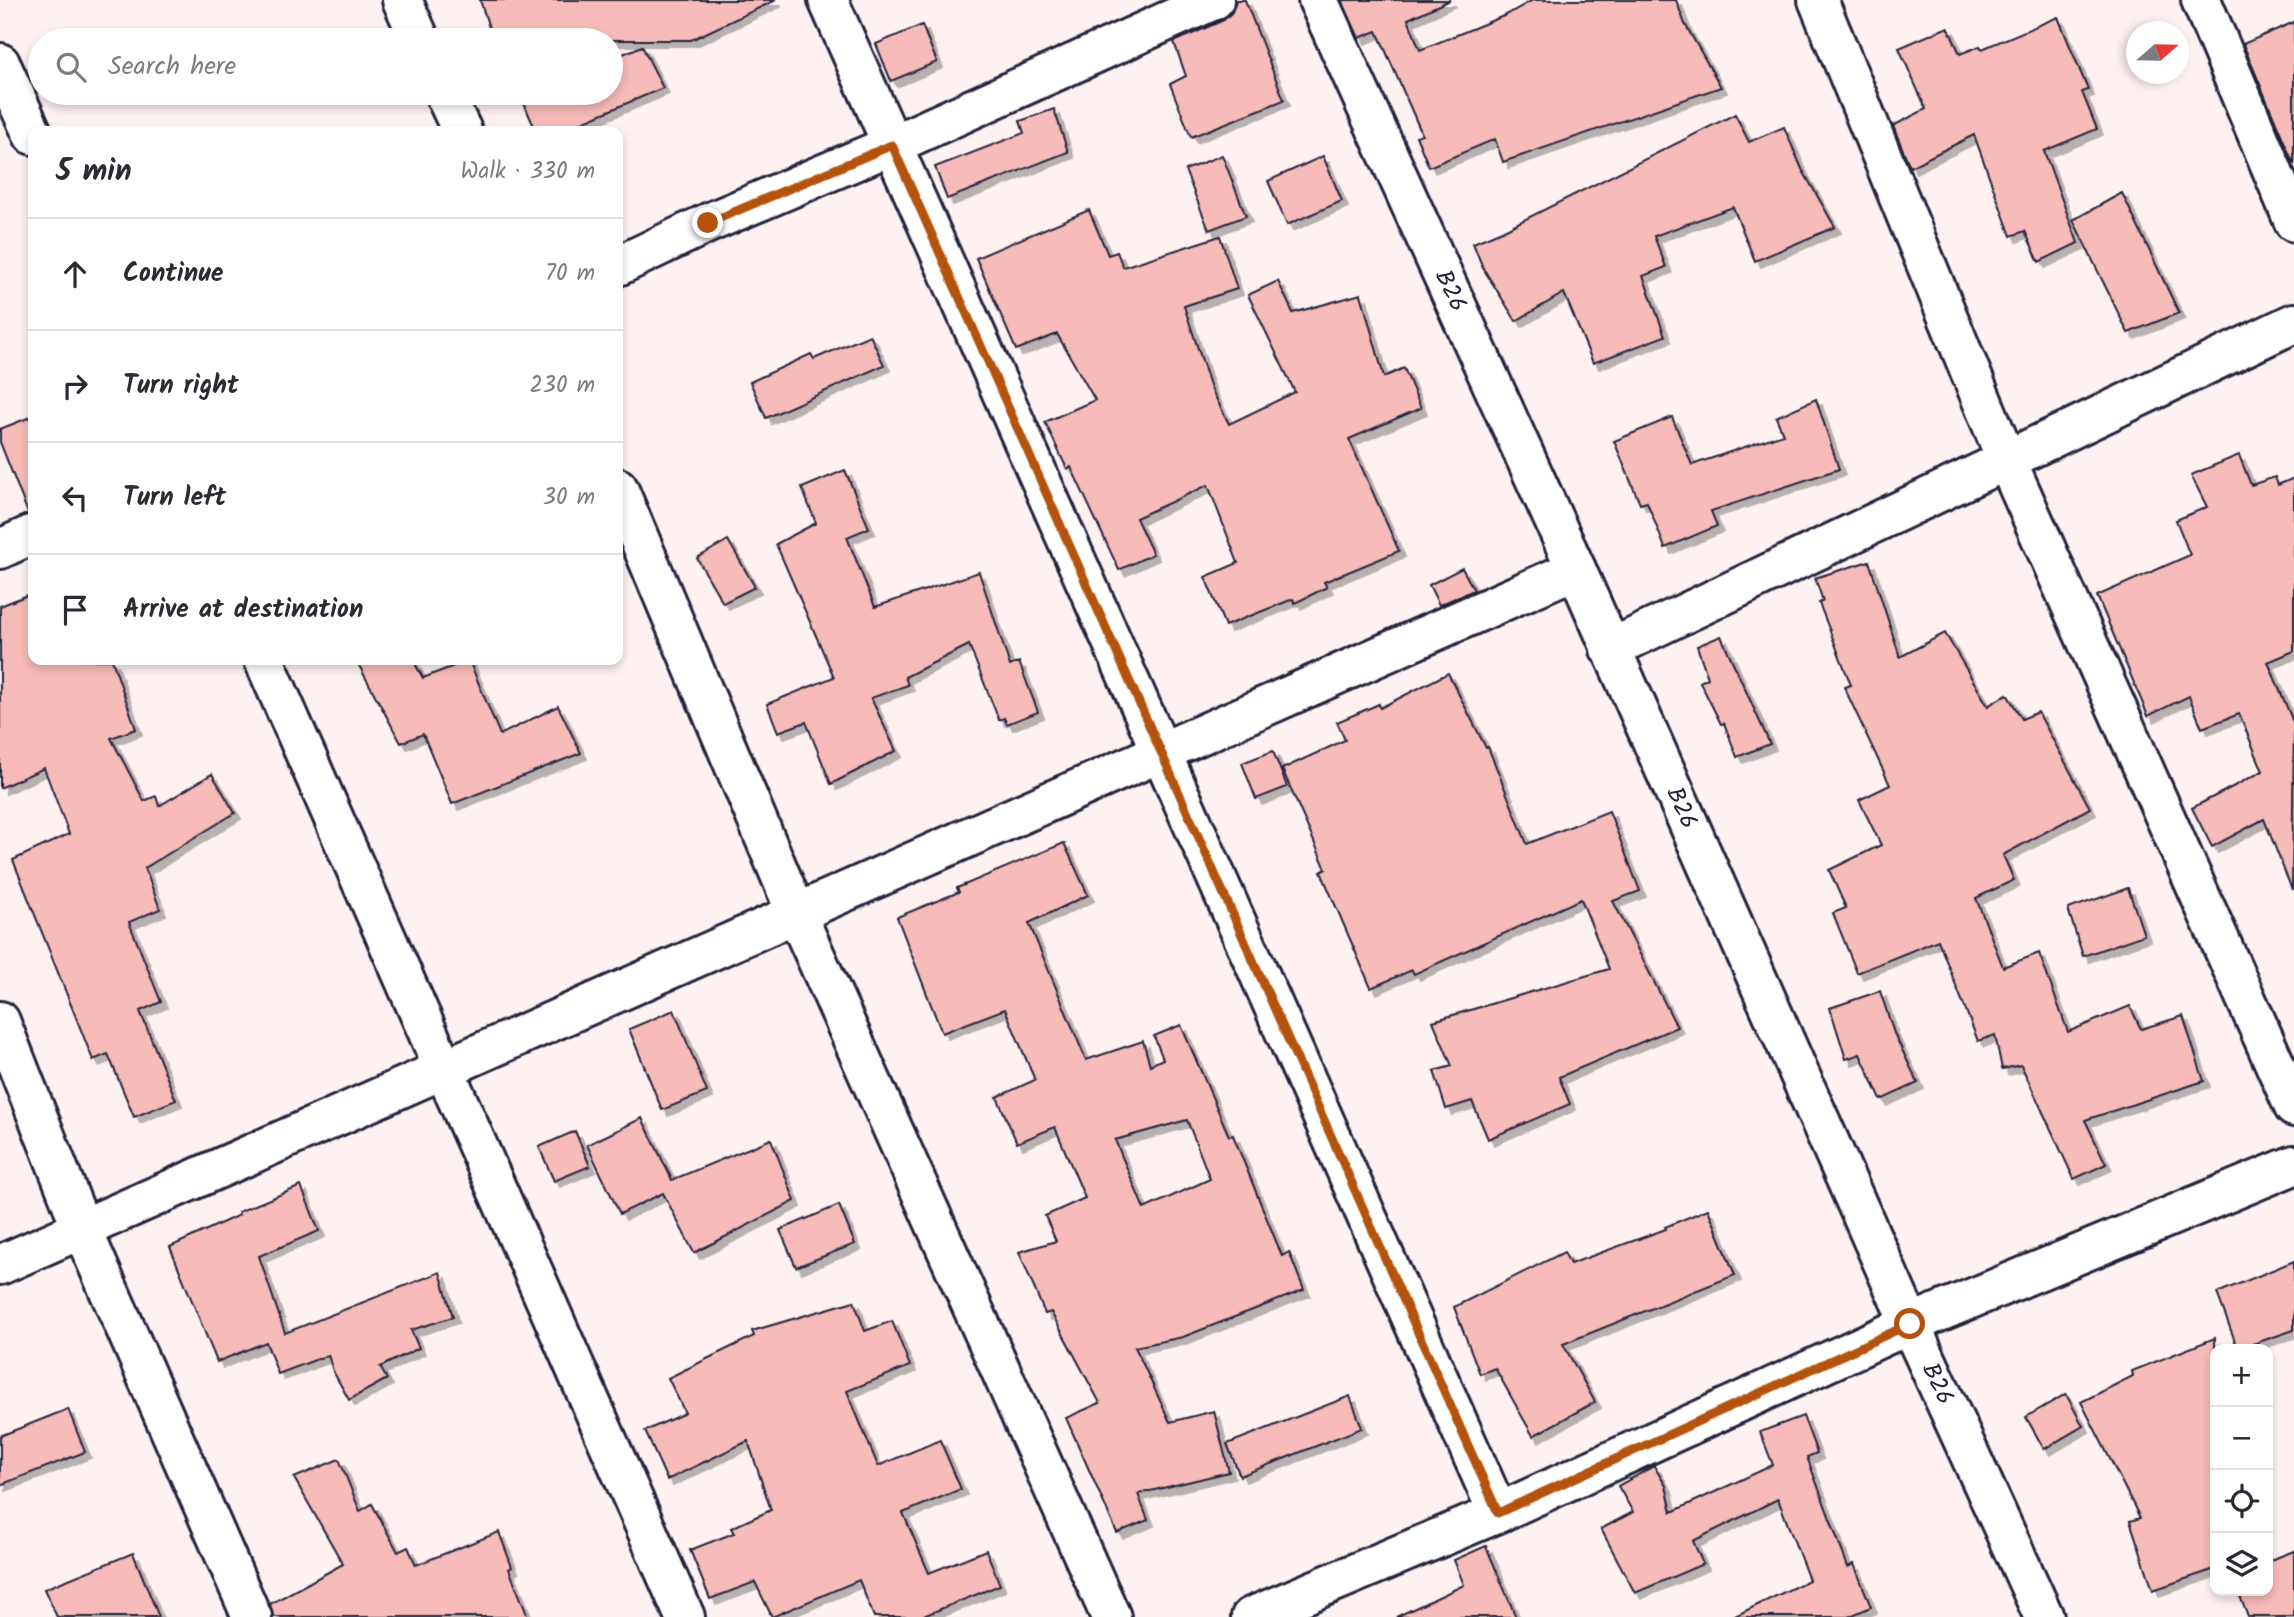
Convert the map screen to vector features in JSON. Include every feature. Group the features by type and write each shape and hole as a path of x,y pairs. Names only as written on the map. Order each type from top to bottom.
{"main road":[{"path":"402,0 415,28"},
{"path":"828,0 1498,1513"},
{"path":"623,264 708,223 892,145 1214,0"},
{"name":"B26","path":"1318,0 1576,569 1910,1324 2044,1617"},
{"path":"1818,0 2006,459 2294,1107"},
{"path":"2201,0 2294,222"},
{"path":"0,63 29,126"},
{"path":"450,105 460,126"},
{"path":"1610,649 2294,323"},
{"path":"623,500 797,915 1111,1617"},
{"path":"0,549 28,536"},
{"path":"0,1265 1163,754 1576,569"},
{"path":"266,665 442,1070 685,1617"},
{"path":"0,1021 82,1228 252,1617"},
{"path":"1251,1617 1498,1513 1910,1324 2294,1165"}],"building":[{"path":"480,0 776,0 691,40 623,40 623,28 489,28"},
{"path":"1236,0 1245,0 1284,100 1191,137 1170,84 1186,76 1174,42 1224,20 1232,12"},
{"path":"1342,0 1450,0 1408,19 1420,50 1506,15 1533,0 1676,0 1685,24 1721,87 1503,162 1495,139 1429,167 1416,136 1422,134 1377,31 1359,38"},
{"path":"2058,17 2088,90 2082,92 2097,129 2044,151 2078,243 2039,262 2025,231 2011,236 1974,135 1910,167 1893,126 1926,109 1899,48 1948,27 1960,54 1980,46 1982,49"},
{"path":"2294,22 2294,165 2243,44"},
{"path":"922,25 937,62 891,81 876,44"},
{"path":"642,46 663,88 623,105 623,54"},
{"path":"525,105 623,105 573,126 534,126"},
{"path":"1054,109 1068,152 947,199 935,167 1024,133 1020,121"},
{"path":"1735,114 1749,142 1784,127 1802,169 1835,227 1755,261 1733,207 1654,236 1666,267 1643,276 1665,336 1593,363 1564,293 1516,321 1483,268 1473,243"},
{"path":"1222,155 1246,216 1209,230 1185,170"},
{"path":"1323,156 1342,201 1287,225 1268,181"},
{"path":"2122,193 2179,313 2128,333 2073,220"},
{"path":"1089,210 1108,255 1117,252 1123,267 1220,236 1237,289 1184,306 1211,388 1229,424 1295,392 1248,295 1278,281 1293,313 1361,294 1384,377 1404,368 1421,408 1349,439 1399,551 1324,582 1327,587 1295,603 1293,599 1225,626 1205,577 1238,563 1208,485 1136,518 1153,554 1119,570 1071,467 1067,469 1045,422 1095,400 1057,334 1016,350 976,258"},
{"path":"870,335 884,365 766,418 750,382 811,354 814,359"},
{"path":"1816,399 1839,469 1711,511 1717,526 1665,548 1647,502 1640,504 1614,441 1672,417 1692,465 1783,434 1776,417"},
{"path":"28,418 28,513 0,442 0,429"},
{"path":"2239,455 2251,485 2275,477 2278,485 2294,478 2294,651 2268,662 2294,724 2292,890 2264,819 2212,847 2192,808 2263,771 2239,714 2202,728 2189,696 2148,716 2097,596 2190,555 2176,520 2207,507 2191,475"},
{"path":"845,470 869,528 847,537 875,607 979,572 1010,666 1019,662 1038,712 1007,724 1004,718 999,720 969,645 905,677 908,685 871,698 896,751 831,784 806,722 778,732 767,704 834,677 776,544 816,523 802,488"},
{"path":"728,540 755,587 723,603 697,558"},
{"path":"1869,561 1900,657 1945,633 1988,706 2007,694 2022,719 2038,712 2090,808 2003,855 2014,880 1976,898 2003,967 2039,953 2068,1032 2130,1006 2141,1029 2183,1016 2204,1081 2085,1120 2106,1164 2074,1179 2021,1065 2002,1069 1995,1035 1978,1041 1938,940 1857,973 1833,913 1846,908 1829,870 1881,845 1859,800 1890,785 1844,687 1851,685 1819,603 1823,601 1815,578"},
{"path":"1462,568 1474,590 1439,605 1429,585"},
{"path":"28,595 28,665 114,665 136,729 111,738 144,801 156,796 159,806 212,774 235,813 145,868 160,909 129,922 161,1002 140,1011 176,1100 134,1117 108,1054 93,1060 13,860 69,834 44,768 0,788 0,606"},
{"path":"1721,636 1770,744 1737,757 1724,723 1721,724 1700,682 1708,678 1697,646"},
{"path":"359,665 416,665 423,678 456,665 471,665 500,735 558,706 581,753 452,804 423,734 401,743"},
{"path":"1448,673 1486,748 1488,747 1527,844 1609,811 1640,891 1613,901 1677,1027 1559,1077 1570,1104 1488,1139 1472,1101 1446,1109 1434,1071 1452,1066 1433,1021 1609,969 1581,899 1414,974 1412,970 1371,988 1321,872 1326,869 1282,769 1345,740 1337,722 1379,704 1380,708"},
{"path":"1273,751 1287,787 1256,799 1242,763"},
{"path":"1064,843 1088,895 1029,923 1086,1060 1143,1041 1150,1065 1163,1059 1154,1036 1181,1025 1229,1136 1233,1135 1282,1256 1289,1252 1304,1290 1183,1337 1135,1347 1170,1422 1214,1411 1229,1472 1138,1494 1148,1520 1117,1533 1066,1418 1100,1403 1051,1312 1045,1314 1019,1252 1056,1241 1045,1216 1085,1198 1055,1127 1017,1143 997,1097 1035,1080 1005,1009 942,1033 897,917 959,892 957,888","holes":["1187,1120 1210,1179 1144,1209 1115,1140"]},
{"path":"2128,888 2144,935 2083,956 2068,909"},
{"path":"1880,991 1894,1033 1918,1083 1881,1100 1860,1054 1846,1059 1830,1008"},
{"path":"674,1010 707,1092 662,1110 629,1029"},
{"path":"642,1118 672,1180 771,1139 795,1201 694,1253 663,1193 620,1214 587,1145"},
{"path":"575,1131 590,1166 554,1181 539,1147"},
{"path":"301,1186 319,1231 259,1256 285,1333 440,1272 453,1317 411,1330 419,1348 380,1367 387,1379 349,1400 333,1371 328,1355 278,1374 266,1342 217,1362 170,1247 239,1215 238,1212"},
{"path":"839,1205 855,1244 796,1267 780,1230"},
{"path":"1708,1209 1735,1275 1563,1344 1595,1402 1533,1436 1495,1368 1480,1374 1454,1307 1564,1252 1570,1264 1666,1229 1665,1227"},
{"path":"2294,1261 2294,1330 2253,1344 2236,1344 2217,1293"},
{"path":"854,1301 865,1331 892,1321 910,1366 847,1391 878,1466 940,1440 961,1489 903,1513 929,1573 986,1550 1000,1585 921,1617 874,1617 859,1580 772,1617 755,1582 710,1599 690,1550 734,1533 731,1528 771,1510 748,1441 667,1480 645,1431 685,1413 668,1378 754,1336 752,1331"},
{"path":"2215,1338 2215,1344 2210,1344 2210,1571 2153,1590 2130,1521 2140,1518 2081,1402 2133,1376 2132,1371"},
{"path":"2066,1394 2083,1426 2044,1449 2026,1417"},
{"path":"1350,1396 1362,1428 1240,1476 1227,1444"},
{"path":"68,1409 85,1452 0,1485 0,1436"},
{"path":"1803,1416 1817,1453 1807,1457 1848,1567 1854,1564 1871,1607 1848,1617 1733,1617 1809,1580 1778,1499 1693,1541 1703,1564 1635,1593 1601,1529 1633,1512 1618,1486 1654,1466 1666,1486 1672,1512 1773,1465 1760,1432"},
{"path":"339,1459 360,1511 372,1504 398,1552 408,1547 416,1565 499,1532 512,1567 509,1569 528,1617 273,1617 270,1604 343,1564 294,1478"},
{"path":"1486,1546 1516,1617 1396,1617 1464,1585 1454,1560"},
{"path":"2294,1551 2294,1617 2248,1617 2240,1596 2273,1596 2273,1559"},
{"path":"133,1553 159,1617 57,1617 44,1589"}],"route":[{"path":"708,223 892,145 1498,1513 1910,1324"}]}
